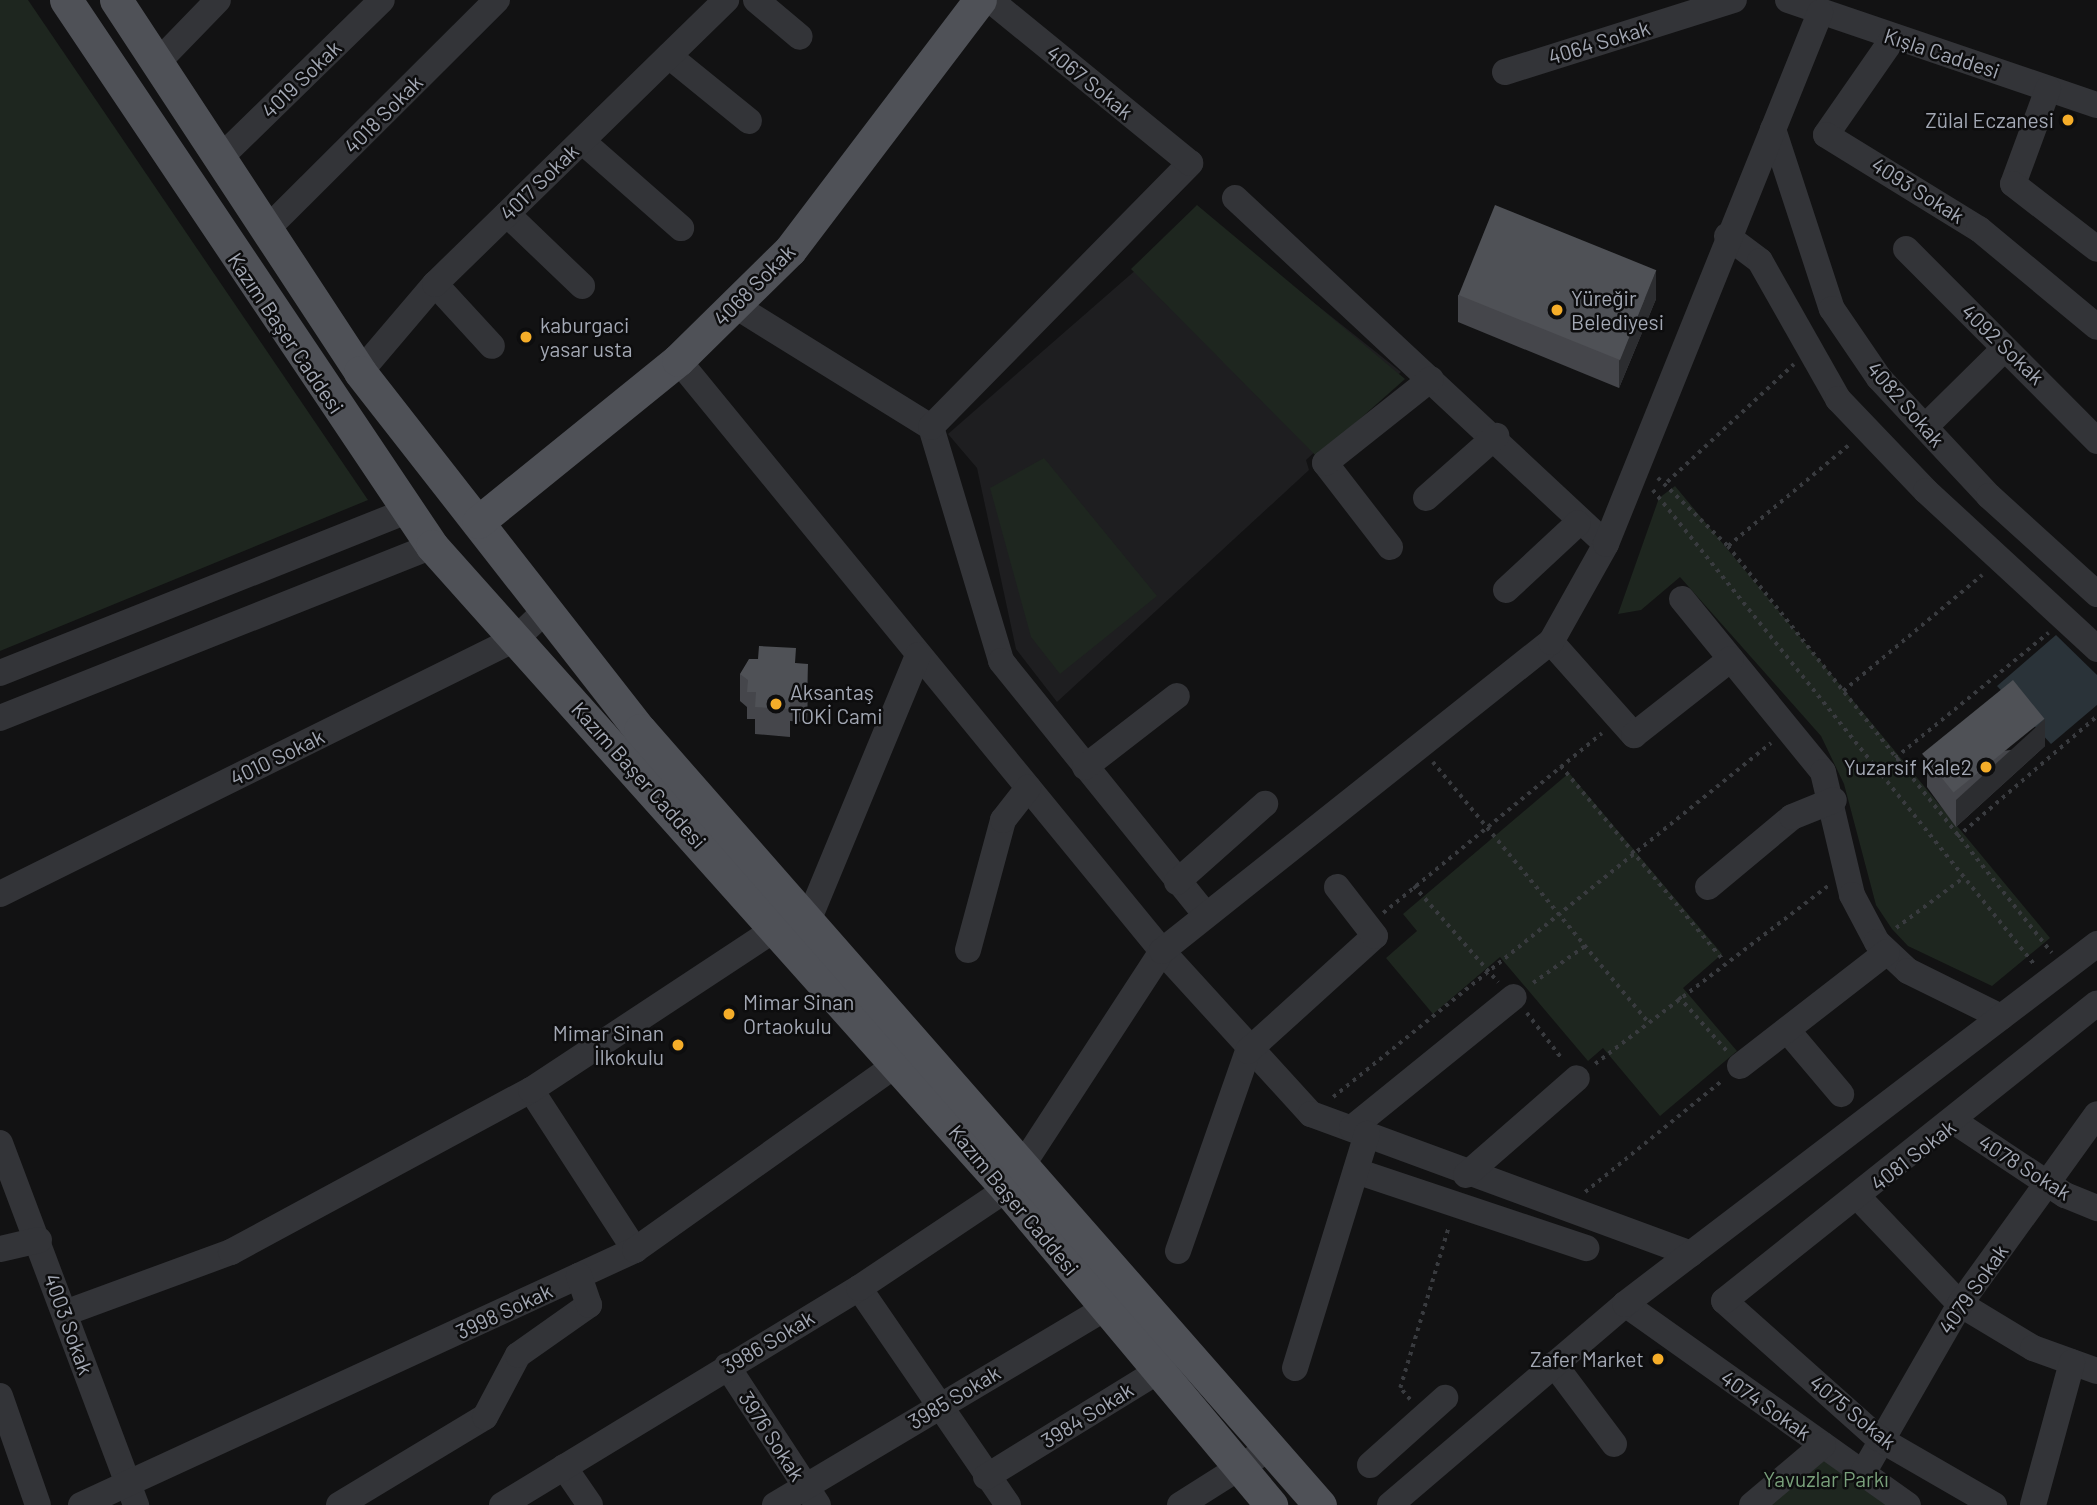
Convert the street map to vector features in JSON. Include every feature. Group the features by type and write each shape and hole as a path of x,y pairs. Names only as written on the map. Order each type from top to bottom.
{"main road":[{"name":"Kazım Başer Caddesi","path":"66,0 405,512 432,546 792,924 1016,1178 1106,1308 1271,1505"},
{"name":"Kazım Başer Caddesi","path":"117,0 220,158 269,227 360,372 792,924 897,1064 1123,1279 1320,1505"},
{"name":"4068 Sokak","path":"478,522 678,360 790,250 980,0"}],"street":[{"path":"158,62 218,0"},
{"name":"4019 Sokak","path":"220,158 382,0"},
{"name":"4018 Sokak","path":"269,227 498,0"},
{"name":"4017 Sokak","path":"360,372 435,284 726,0"},
{"path":"756,0 800,37"},
{"name":"4067 Sokak","path":"931,427 1190,163 990,0"},
{"name":"4064 Sokak","path":"1505,72 1734,0"},
{"name":"Kışla Caddesi","path":"1788,0 2097,105"},
{"path":"1016,1178 1162,951 1205,914 1551,642 1606,544 1727,236 1820,13"},
{"name":"4093 Sokak","path":"1894,37 1826,135 1979,229 2097,327"},
{"path":"668,56 748,121"},
{"path":"2048,89 2013,184 2097,249"},
{"name":"4082 Sokak","path":"1773,129 1832,309 1879,378 1925,427 2091,578"},
{"path":"582,141 681,228"},
{"path":"1235,198 1496,436 1578,523 1606,544"},
{"path":"507,214 582,286"},
{"path":"1727,236 1760,261 1807,352 1867,428 2000,560 2097,649"},
{"name":"4092 Sokak","path":"1906,249 2004,349 2067,404 2097,442"},
{"path":"435,284 492,346"},
{"path":"734,305 931,427 1001,661 1205,914"},
{"path":"1925,427 2004,349"},
{"path":"678,360 1162,951 1248,1051 1311,1114 1466,1175 1567,1207 1691,1254"},
{"path":"1390,547 1325,463 1432,379"},
{"path":"1426,498 1496,436"},
{"path":"0,673 405,512"},
{"path":"1506,590 1578,523"},
{"path":"0,718 432,546"},
{"path":"1682,599 1792,727 1834,800 1846,874 1882,947 1929,984 2001,1017"},
{"name":"4010 Sokak","path":"0,894 517,638 547,610"},
{"path":"1551,642 1634,735 1731,659"},
{"path":"65,1313 231,1252 531,1090 792,924 918,655"},
{"path":"1085,767 1177,696"},
{"path":"968,950 1003,820 1028,788"},
{"path":"1708,887 1792,817 1834,800"},
{"path":"1177,882 1265,804"},
{"path":"1178,1251 1248,1051 1375,936 1337,887"},
{"path":"1390,1505 1625,1304 2097,944"},
{"path":"1740,1066 1787,1030 1882,947"},
{"path":"1295,1368 1356,1171 1359,1131 1514,997"},
{"name":"4081 Sokak","path":"1724,1301 2091,1016"},
{"path":"1787,1030 1841,1094"},
{"name":"3998 Sokak","path":"81,1505 132,1495 635,1250 897,1064"},
{"path":"1466,1175 1577,1078"},
{"path":"531,1090 635,1250"},
{"name":"4079 Sokak","path":"1863,1473 1878,1438 1960,1304 2050,1185 2097,1114"},
{"name":"4078 Sokak","path":"1955,1122 2050,1185 2097,1208"},
{"name":"4003 Sokak","path":"0,1143 132,1495"},
{"path":"1356,1171 1586,1248"},
{"name":"3986 Sokak","path":"502,1505 859,1288 1016,1178"},
{"path":"1858,1197 1960,1304 2033,1348 2097,1371"},
{"path":"0,1249 38,1240"},
{"path":"339,1505 485,1417 518,1355 589,1305 579,1276"},
{"name":"3985 Sokak","path":"775,1505 812,1496 938,1406 1106,1308 1123,1279"},
{"path":"859,1288 986,1477 1008,1505"},
{"name":"4075 Sokak","path":"1724,1301 1878,1438 1994,1505"},
{"name":"4074 Sokak","path":"1625,1304 1908,1505"},
{"name":"3984 Sokak","path":"986,1477 1157,1372 1174,1338"},
{"path":"2033,1505 2072,1362"},
{"path":"1554,1364 1614,1444"},
{"name":"3976 Sokak","path":"727,1366 812,1496"},
{"path":"1370,1465 1445,1398"},
{"path":"1,1404 38,1505"},
{"path":"1417,1424 1439,1463"},
{"path":"1752,1505 1823,1445"},
{"path":"1180,1505 1270,1448"},
{"path":"564,1467 590,1505"}],"path":[{"path":"1667,482 1807,352"},
{"path":"1728,546 1867,428"},
{"path":"1636,469 1667,482 1728,546 1957,837 2056,975"},
{"path":"1636,469 1963,878 2056,975"},
{"path":"1843,692 2000,560"},
{"path":"1895,758 2065,619"},
{"path":"1957,837 2097,716"},
{"path":"1368,926 1620,719"},
{"path":"1311,1114 1560,918 1636,852 1792,727"},
{"path":"1419,746 1489,824 1560,918 1648,1022"},
{"path":"1561,766 1636,852 1724,961"},
{"path":"1577,1078 1724,961 1846,874"},
{"path":"1882,947 1963,878"},
{"path":"1514,997 1585,946"},
{"path":"1567,1207 1740,1066 1679,997"},
{"path":"1417,1424 1400,1388 1455,1204"}],"shaded area":[{"path":"1201,213 1401,372 1306,460 1309,470 1057,702 1016,649 977,468 948,434"},
{"path":"2056,635 2097,675 2097,705 2051,744 1997,686"}],"green space":[{"path":"0,0 28,0 368,500 0,651"},
{"path":"1197,205 1405,379 1317,457 1131,269"},
{"path":"1044,458 1157,596 1060,674 1031,637 990,488"},
{"path":"1675,486 2050,938 1992,986 1908,946 1892,929 1876,905 1844,784 1821,736 1680,577 1641,610 1618,614 1659,498"},
{"path":"1569,773 1722,954 1683,988 1737,1051 1660,1116 1603,1048 1588,1061 1500,957 1433,1014 1386,958 1417,931 1403,914"},
{"name":"Yavuzlar Parkı","path":"1823,1445 1911,1505 1754,1505"}],"building":[{"name":"Yüreğir Belediyesi","path":"1495,205 1656,270 1620,360 1459,295"},
{"path":"759,646 796,648 795,663 808,664 807,695 790,694 790,709 755,707 756,692 747,692 748,680 740,674 749,659 758,659"},
{"path":"2013,680 2044,719 1954,792 1922,754"}],"place":[{"name":"Zülal Eczanesi","path":"2068,120"},
{"name":"Yüreğir Belediyesi","path":"1557,310"},
{"name":"kaburgaci yasar usta","path":"526,337"},
{"name":"Aksantaş TOKİ Cami","path":"776,704"},
{"name":"Yuzarsif Kale2","path":"1986,767"},
{"name":"Mimar Sinan Ortaokulu","path":"729,1014"},
{"name":"Mimar Sinan İlkokulu","path":"678,1045"},
{"name":"Zafer Market","path":"1658,1359"}]}
